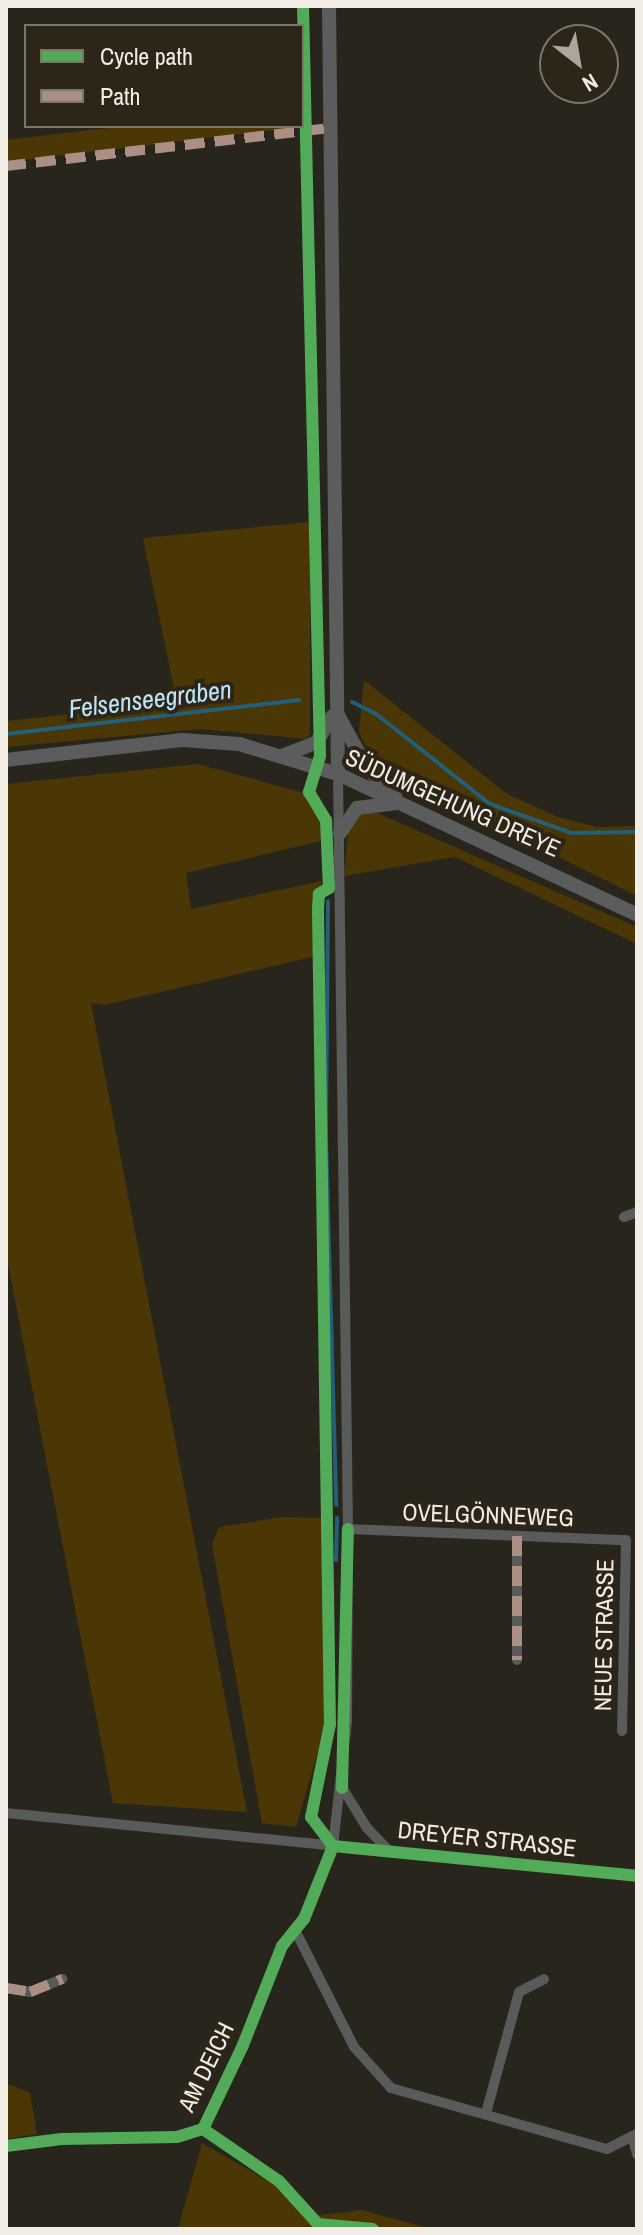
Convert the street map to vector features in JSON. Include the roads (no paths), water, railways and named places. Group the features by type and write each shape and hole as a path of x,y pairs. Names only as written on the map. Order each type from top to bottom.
{"main road":[{"path":"329,6 338,774"},
{"path":"283,755 316,743 329,729 335,708"},
{"path":"335,708 367,768 405,806"},
{"name":"SÜDUMGEHUNG DREYE","path":"6,760 182,740 239,744 338,774 637,915"},
{"path":"340,833 357,808 405,806"}],"street":[{"name":"AM DEICH","path":"6,2146 62,2139 177,2137 203,2129 243,2045 282,1946 297,1934 333,1846 342,1788 348,1529 338,774"},
{"path":"624,1217 637,1212"},
{"name":"OVELGÖNNEWEG","path":"348,1529 626,1540"},
{"path":"517,1536 517,1660"},
{"name":"NEUE STRASSE","path":"622,1731 626,1540"},
{"path":"342,1788 358,1816 389,1851"},
{"name":"DREYER STRASSE","path":"6,1813 637,1876"},
{"path":"297,1934 354,2047 391,2088 417,2099 486,2113 607,2149 635,2136 637,2154"},
{"path":"6,1988 30,1992 63,1979"},
{"path":"486,2113 519,1992 544,1979"}],"waterway":[{"name":"Felsenseegraben","path":"6,734 299,700"},
{"name":"Felsenseegraben","path":"352,702 375,713 490,804 572,833 637,832"},
{"path":"328,901 326,1138 336,1505"},
{"path":"336,1560 337,1518"}]}
